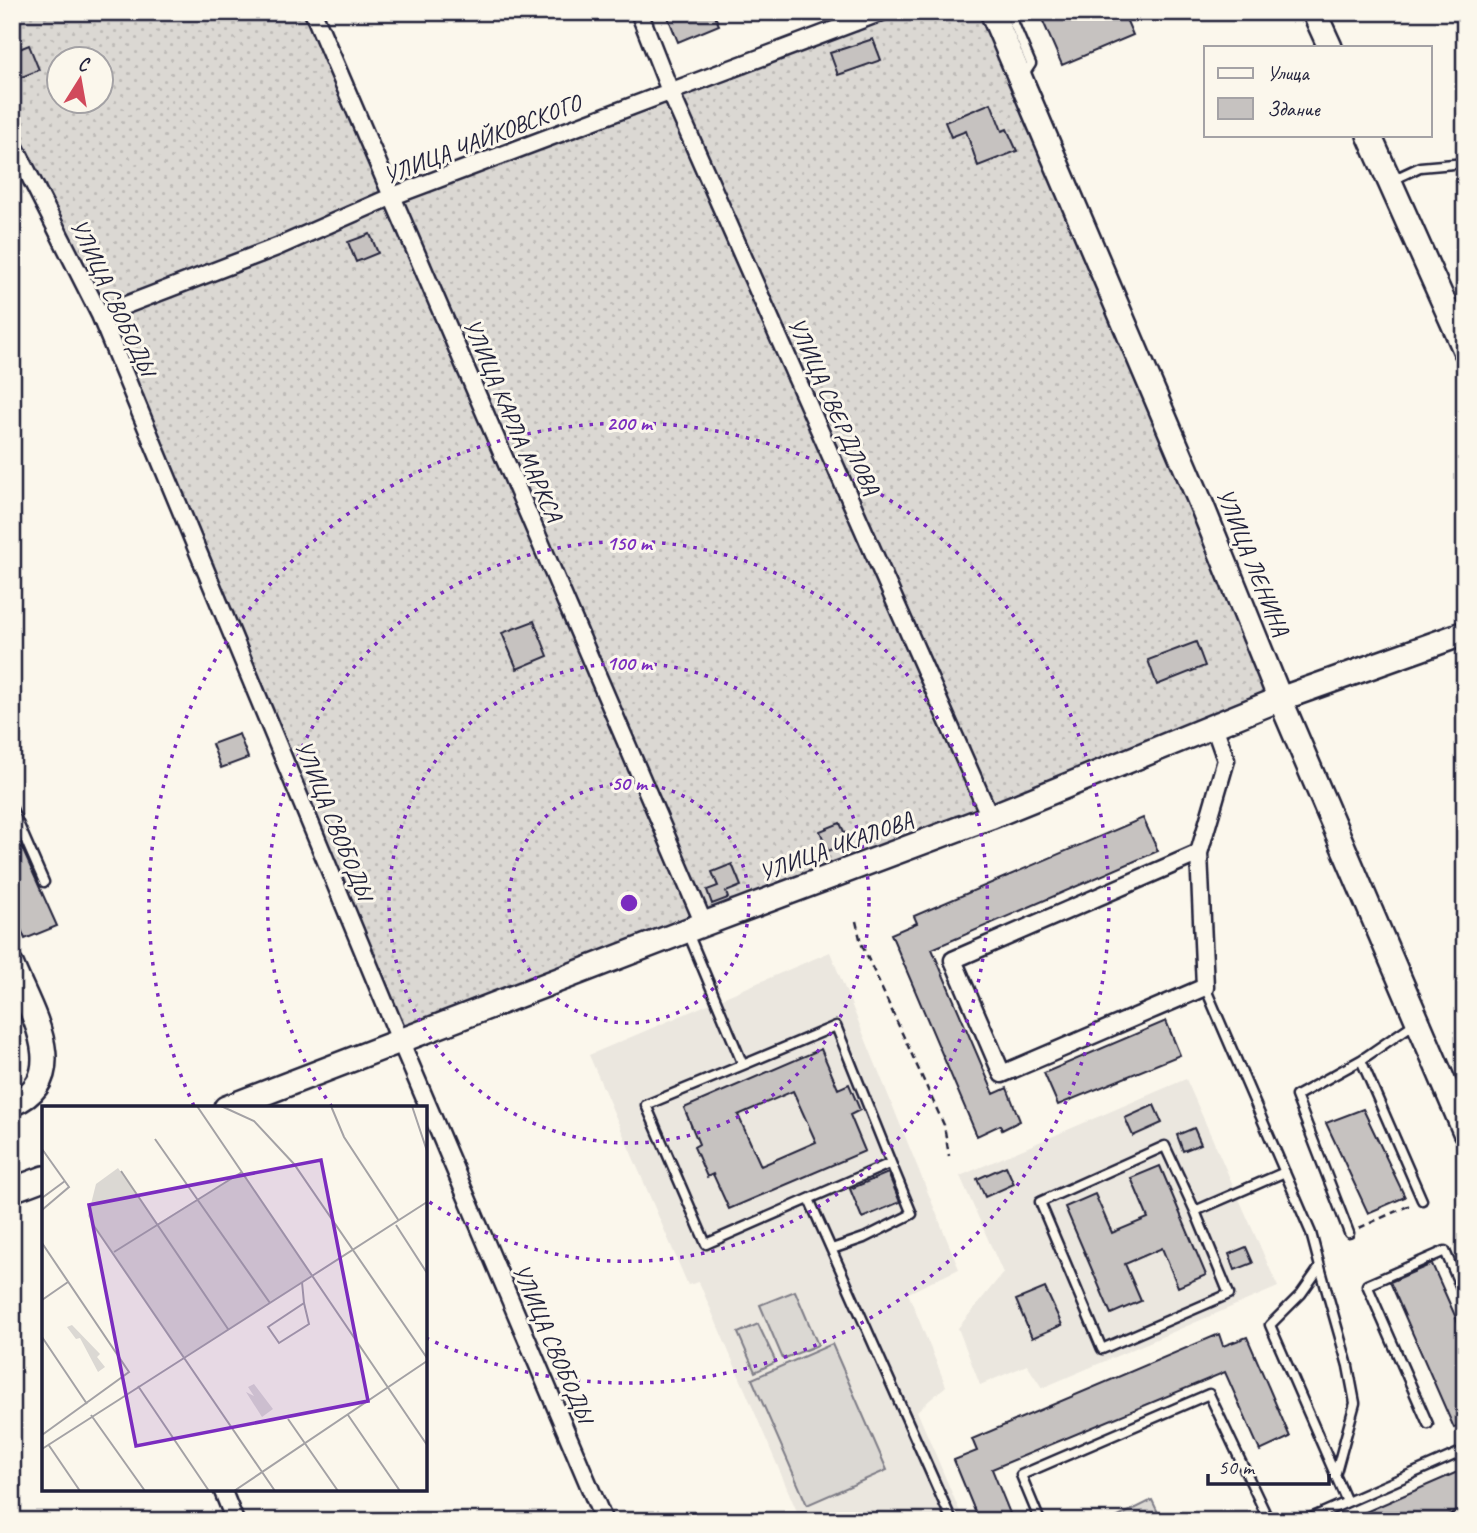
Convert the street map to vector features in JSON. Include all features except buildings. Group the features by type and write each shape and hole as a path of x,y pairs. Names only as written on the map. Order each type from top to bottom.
{"main road":[{"name":"УЛИЦА ЛЕНИНА","path":"992,12 1465,1132"},
{"path":"1314,12 1330,46"},
{"path":"1369,136 1465,350"},
{"name":"УЛИЦА ЧКАЛОВА","path":"231,1106 695,927 990,817 1280,699 1465,633"},
{"path":"12,967 44,1044 45,1067 40,1084 22,1100 12,1104"},
{"path":"12,1191 42,1179"}],"street":[{"name":"УЛИЦА КАРЛА МАРКСА","path":"313,12 393,196 695,927"},
{"name":"УЛИЦА СВЕРДЛОВА","path":"639,12 670,91 990,817"},
{"name":"УЛИЦА ЧАЙКОВСКОГО","path":"100,314 277,247 393,196 883,12"},
{"name":"УЛИЦА СВОБОДЫ","path":"12,141 100,314 400,1040 604,1521"},
{"path":"1199,853 953,960 1002,1074 1205,987 1199,853 1226,760 1214,726"},
{"path":"223,1491 235,1521"}],"lane":[{"path":"1009,12 1031,64 1021,79"},
{"path":"1390,181 1420,167 1465,163"},
{"path":"12,809 44,882"},
{"path":"695,927 743,1065"},
{"path":"1205,987 1311,1233 1348,1366 1355,1403 1335,1476"},
{"path":"1349,1233 1296,1096 1361,1060 1418,1022"},
{"path":"832,1249 864,1238 912,1214 836,1026 646,1105 706,1244 891,1163"},
{"path":"1361,1060 1422,1200"},
{"path":"1165,1146 1195,1211 1229,1294 1102,1349 1040,1202 1165,1146"},
{"path":"1195,1211 1285,1172"},
{"path":"808,1199 953,1521"},
{"path":"1428,1424 1367,1285 1445,1251 1465,1297"},
{"path":"1320,1267 1301,1294 1270,1325 1347,1503"},
{"path":"1040,1521 1021,1475 1209,1394 1269,1521"},
{"path":"1304,1521 1459,1453 1465,1464"}],"path":[{"path":"856,921 861,943 944,1125 948,1156"},
{"path":"1349,1233 1422,1200"}],"shaded area":[{"path":"830,952 959,1269 908,1293 946,1386 917,1411 960,1512 938,1521 801,1521 699,1282 688,1285 589,1055"},
{"path":"1186,1079 1278,1287 1042,1388 1027,1365 980,1385 958,1328 1003,1273 960,1176"}],"green space":[{"path":"12,12 313,12 393,196 882,12 992,12 1280,699 400,1040 100,315 12,133"},
{"path":"795,1291 818,1345 783,1359 760,1305"},
{"path":"758,1324 776,1362 755,1372 738,1333"},
{"path":"832,1344 887,1470 807,1505 752,1379"},
{"path":"1152,1500 1162,1521 1110,1521"}]}
